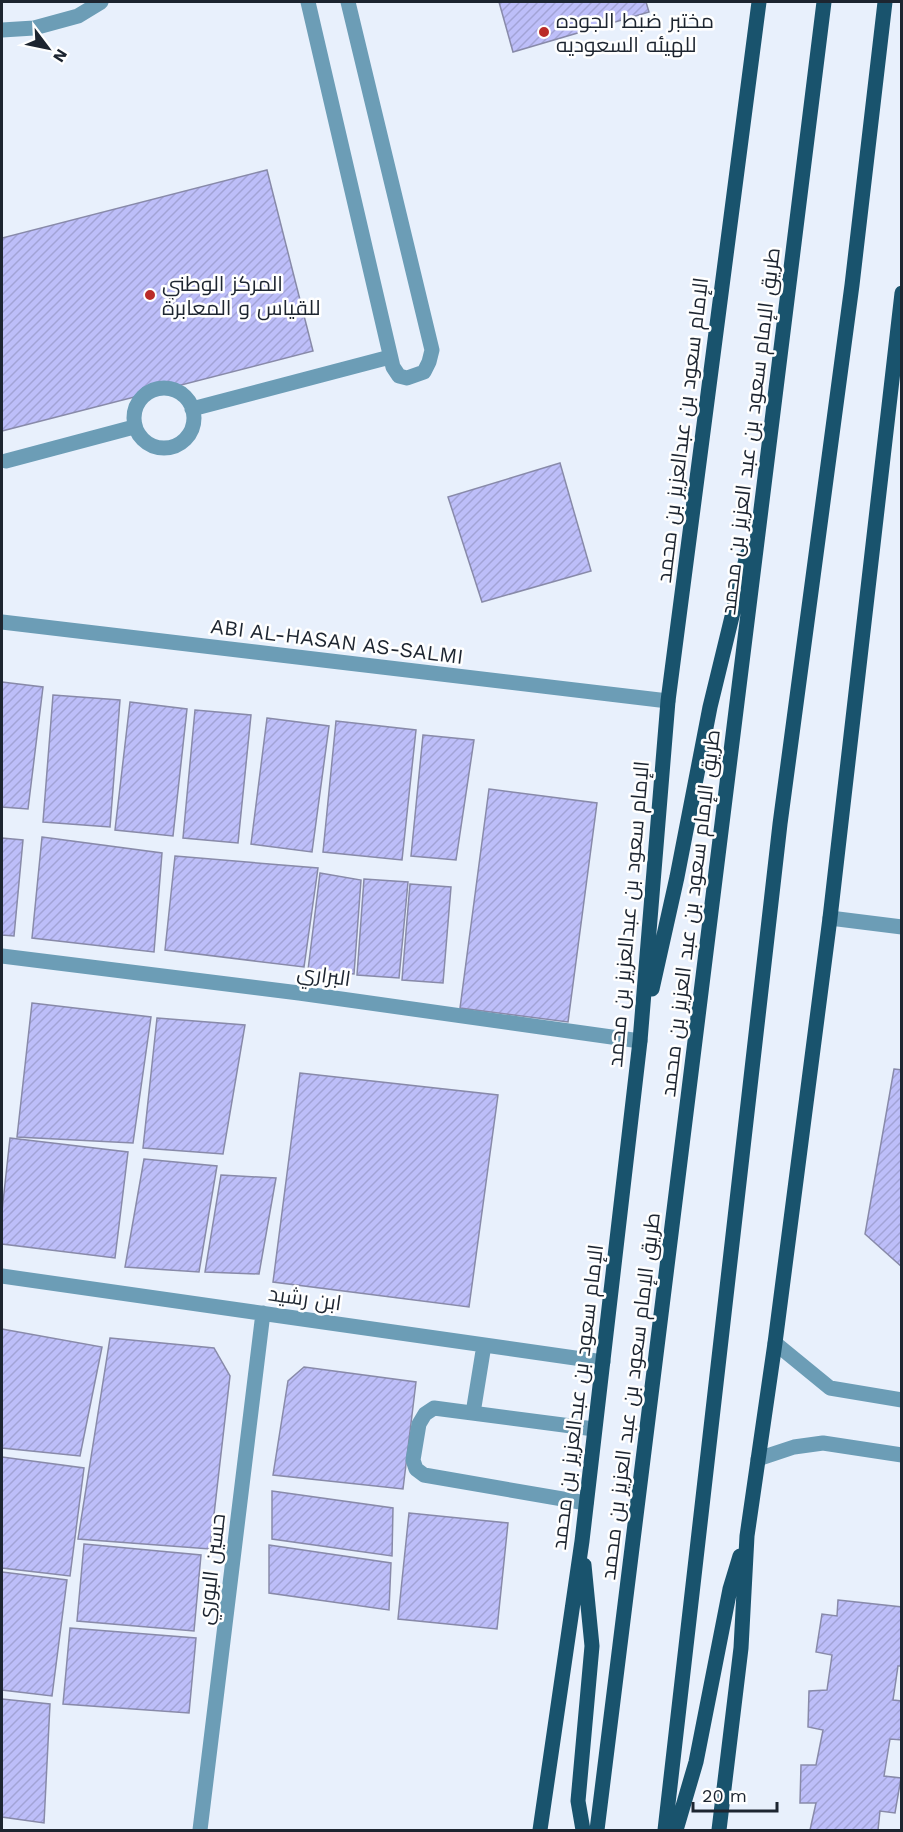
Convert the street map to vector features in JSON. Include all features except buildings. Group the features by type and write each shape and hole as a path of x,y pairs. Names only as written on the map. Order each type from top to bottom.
{"main road":[{"name":"الإمام سعود بن عبدالعزيز بن محمد","path":"540,1830 582,1541 640,1041 668,701 759,2"},
{"name":"طريق الإمام سعود بن عبد العزيز بن محمد","path":"597,1830 824,2"},
{"path":"665,1830 780,824 852,285 885,2"},
{"path":"719,1830 741,1648 747,1536 776,1343 830,918 902,293"},
{"path":"640,1041 677,877 711,708 765,482"},
{"path":"676,1830 696,1762 730,1589 747,1536"},
{"path":"582,1541 592,1646 578,1802 583,1830"}],"street":[{"path":"2,30 34,28 78,16 101,2"},
{"path":"308,2 390,357 399,376 407,378 424,372 432,350 348,2"},
{"path":"192,409 390,357"},
{"path":"159,387 176,390 189,400 192,409 195,417 190,434 177,446 160,449 144,442 134,427 134,410 143,395 159,387"},
{"path":"6,461 134,427"},
{"name":"ABI AL-HASAN AS-SALMI","path":"2,622 668,701"},
{"path":"830,918 902,927"},
{"name":"البراري","path":"2,956 298,993 640,1041"},
{"name":"ابن رشيد","path":"2,1276 603,1362"},
{"name":"حسين البوري","path":"200,1830 263,1313"},
{"path":"776,1343 830,1388 902,1400"},
{"path":"473,1413 484,1345"},
{"path":"586,1503 424,1475 416,1469 413,1460 418,1424 434,1408 594,1429"},
{"path":"758,1459 794,1447 823,1443 902,1455"}],"place":[{"name":"مختبر ضبط الجوده للهيئه السعوديه","path":"544,32"},
{"name":"المركز الوطني للقياس و المعابرة","path":"150,295"}]}
